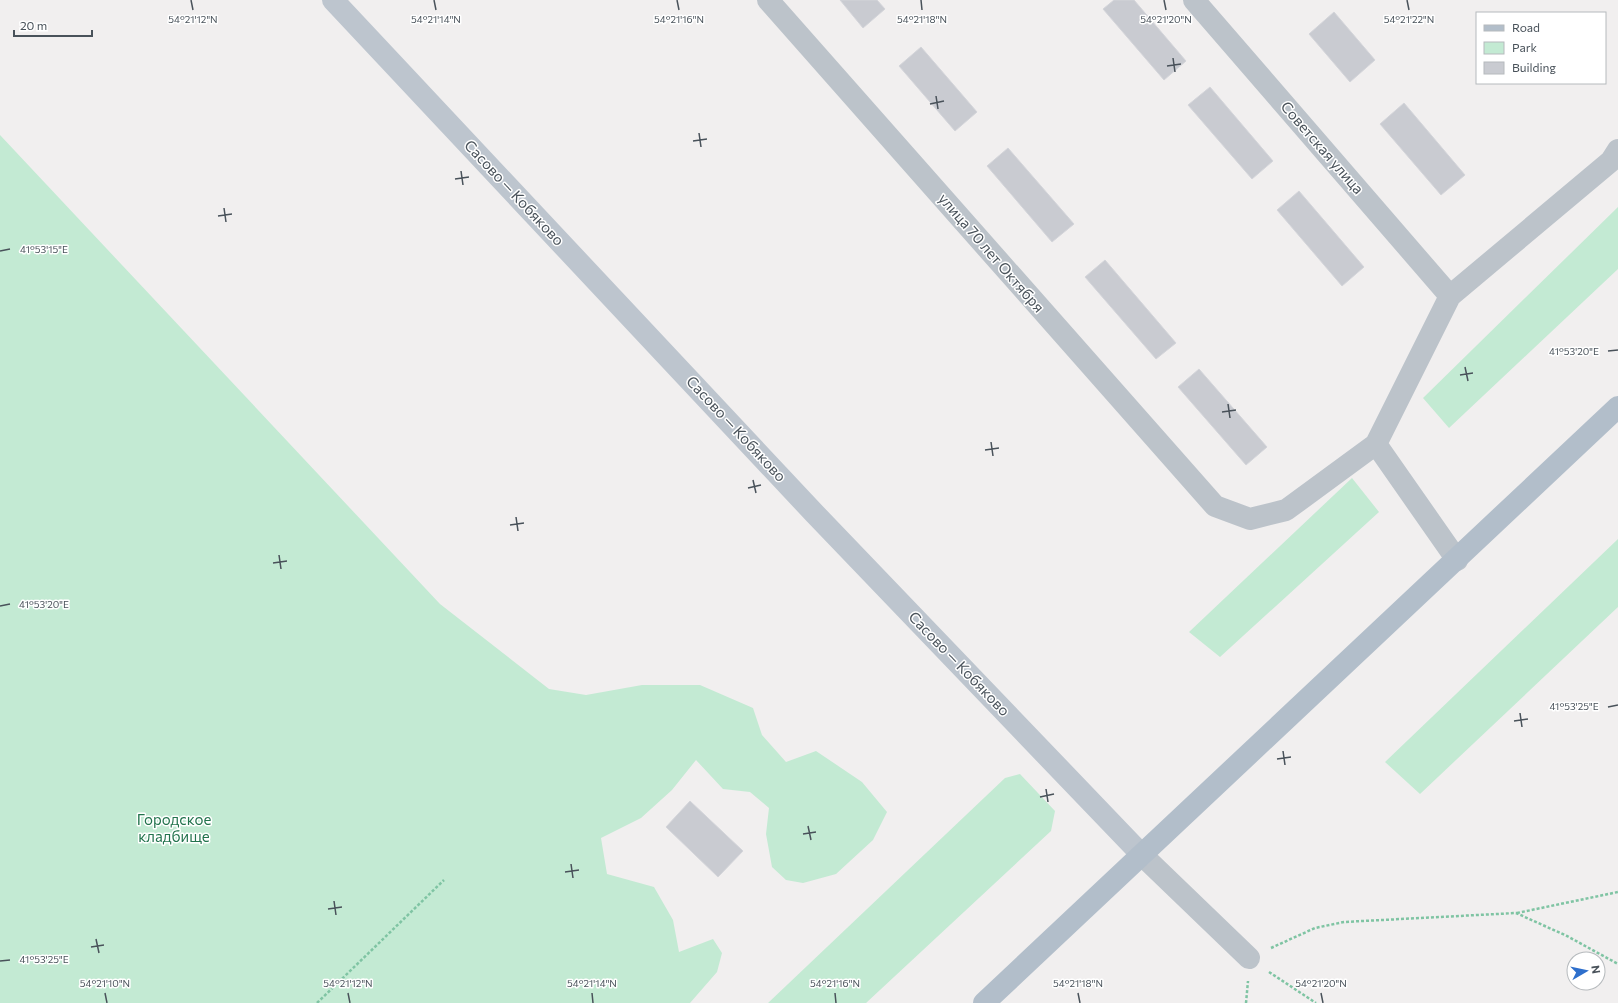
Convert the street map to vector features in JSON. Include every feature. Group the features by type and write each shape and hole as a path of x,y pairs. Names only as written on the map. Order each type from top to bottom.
{"main road":[{"path":"984,1003 1457,560 1618,407"}],"street":[{"name":"Сасово — Кобяково","path":"333,0 810,508 1142,855"},
{"name":"улица 70 лет Октября","path":"768,0 1215,506 1250,519 1286,510 1376,444"},
{"name":"Советская улица","path":"1194,0 1450,296"},
{"path":"1457,560 1376,444 1450,296 1611,161 1618,150"},
{"path":"1142,855 1249,958"}],"path":[{"path":"317,1003 444,880"},
{"path":"1249,958 1315,928 1344,922 1516,913 1618,892"},
{"path":"1516,913 1567,936 1618,964"},
{"path":"1249,958 1316,1003"}],"green space":[{"name":"Городское кладбище","path":"0,135 440,604 549,689 586,695 642,685 700,685 753,708 762,735 786,762 816,751 862,782 887,812 873,840 836,874 803,883 786,880 772,867 766,834 769,808 750,792 723,789 696,760 672,790 641,818 601,838 607,874 654,887 673,920 679,952 713,939 722,953 717,972 690,1003 0,1003"},
{"path":"1618,207 1618,269 1449,428 1423,398"},
{"path":"1352,478 1379,512 1220,657 1189,632"},
{"path":"1618,539 1618,607 1420,794 1385,762"},
{"path":"1020,774 1055,811 1051,831 866,1003 768,1003 1005,778"}],"building":[{"path":"840,0 877,0 885,9 863,28"},
{"path":"1114,0 1134,0 1186,61 1164,80 1103,9"},
{"path":"1334,12 1375,60 1350,82 1309,34"},
{"path":"921,47 977,112 955,131 899,66"},
{"path":"1210,87 1273,161 1252,179 1188,105"},
{"path":"1404,103 1465,175 1441,195 1380,124"},
{"path":"1008,148 1074,224 1052,242 987,166"},
{"path":"1299,191 1364,267 1342,286 1277,210"},
{"path":"1105,260 1176,343 1156,359 1085,277"},
{"path":"1199,369 1267,447 1246,465 1178,387"},
{"path":"690,801 743,851 718,877 666,827"}]}
